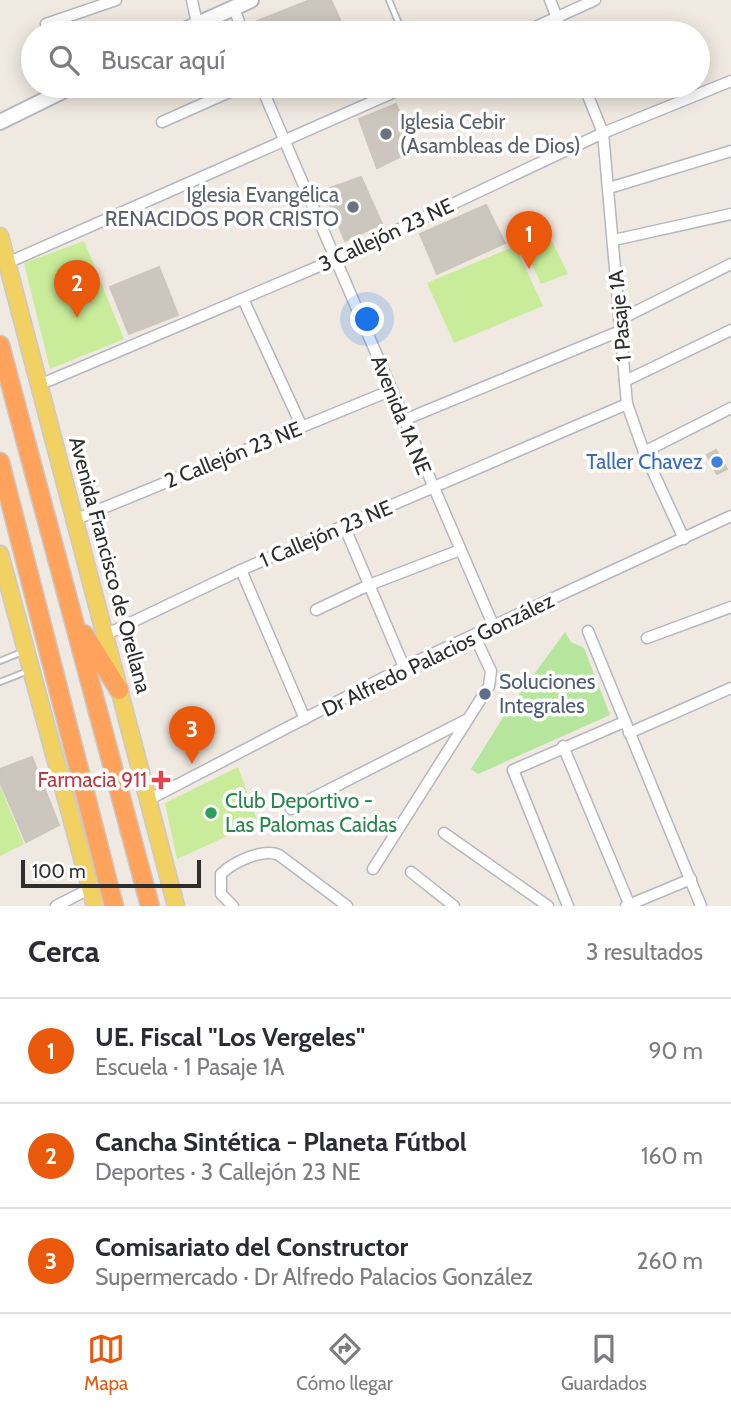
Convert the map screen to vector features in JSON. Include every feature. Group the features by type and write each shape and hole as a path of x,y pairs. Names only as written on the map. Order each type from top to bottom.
{"highway":[{"path":"0,345 150,906"},
{"path":"0,462 114,906"},
{"path":"71,612 119,690"}],"main road":[{"name":"Avenida Francisco de Orellana","path":"0,236 176,906"},
{"path":"1,563 5,592 32,670 96,906"}],"street":[{"path":"55,21 116,0"},
{"path":"192,0 196,21"},
{"path":"204,21 251,0"},
{"path":"550,0 558,21"},
{"path":"548,21 595,0"},
{"path":"234,8 239,21"},
{"name":"3 Callejón 23 NE","path":"710,90 731,81"},
{"path":"0,122 49,98"},
{"path":"162,122 216,98"},
{"name":"Avenida 1A NE","path":"266,98 432,489 494,627"},
{"path":"7,263 382,98"},
{"name":"1 Pasaje 1A","path":"589,98 603,133 627,404 644,452 684,539"},
{"name":"3 Callejón 23 NE","path":"39,385 336,259 603,133 689,98"},
{"path":"609,188 731,151"},
{"path":"614,240 731,214"},
{"path":"619,320 731,264"},
{"path":"243,299 302,427"},
{"path":"625,381 731,330"},
{"path":"404,421 620,331"},
{"name":"2 Callejón 23 NE","path":"74,520 392,390"},
{"name":"1 Callejón 23 NE","path":"105,635 241,570 345,528 627,404"},
{"path":"644,452 731,408"},
{"name":"Dr Alfredo Palacios González","path":"148,800 404,667 731,516"},
{"path":"345,528 404,667"},
{"path":"316,610 369,585 460,550"},
{"path":"241,570 305,719"},
{"path":"647,638 731,607"},
{"path":"588,631 701,906"},
{"path":"373,869 489,686 492,676 474,635"},
{"path":"629,733 731,688"},
{"path":"291,809 468,719"},
{"path":"568,906 512,772 517,766 624,722"},
{"path":"563,746 629,906 691,879"},
{"path":"444,832 548,906"},
{"path":"233,906 220,894 221,874 232,866 266,852 279,855 347,906"},
{"path":"411,873 454,906"},
{"path":"56,906 91,888"}],"lane":[{"path":"389,0 398,21"},
{"path":"0,661 26,650"},
{"path":"0,682 32,670"}],"green space":[{"path":"545,227 568,274 541,284 520,238"},
{"path":"84,241 124,339 50,369 24,263"},
{"path":"515,246 543,306 454,343 427,283"},
{"path":"565,632 571,642 584,648 610,715 478,774 471,769 507,711"},
{"name":"Club Deportivo - Las Palomas Caidas","path":"238,767 258,822 177,859 165,803"},
{"path":"0,786 24,844 0,856"}],"building":[{"path":"310,0 331,0 341,21 257,21"},
{"name":"Iglesia Cebir (Asambleas de Dios)","path":"396,104 414,150 377,168 359,119"},
{"name":"Iglesia Evangélica RENACIDOS POR CRISTO","path":"361,177 382,224 345,241 324,190"},
{"path":"486,205 505,243 437,274 420,234"},
{"path":"159,267 178,315 129,334 110,287"},
{"name":"Taller Chavez","path":"716,450 727,469 717,474 707,455"},
{"path":"32,757 59,825 26,842 0,782 0,769"}],"place":[{"name":"Iglesia Cebir (Asambleas de Dios)","path":"386,134"},
{"name":"Iglesia Evangélica RENACIDOS POR CRISTO","path":"353,207"},
{"name":"UE. Fiscal \"Los Vergeles\"","path":"529,269"},
{"name":"Cancha Sintética - Planeta Fútbol","path":"77,318"},
{"name":"Taller Chavez","path":"717,462"},
{"name":"Soluciones Integrales","path":"485,694"},
{"name":"Comisariato del Constructor","path":"192,764"},
{"name":"Farmacia 911","path":"161,780"},
{"name":"Club Deportivo - Las Palomas Caidas","path":"211,813"}]}
